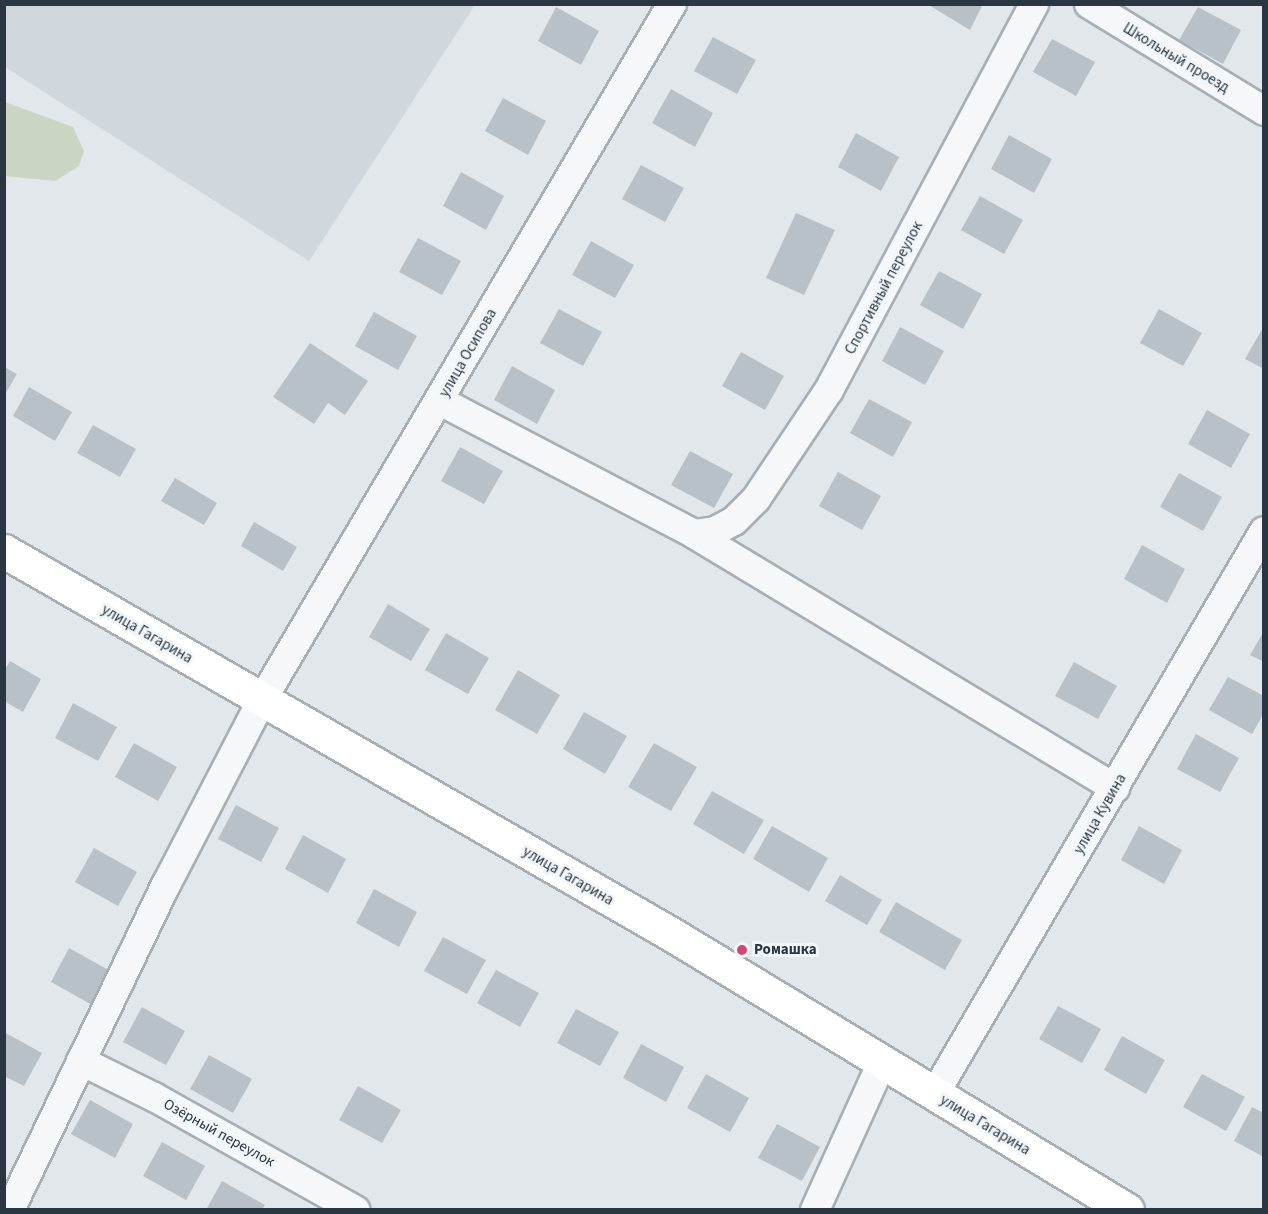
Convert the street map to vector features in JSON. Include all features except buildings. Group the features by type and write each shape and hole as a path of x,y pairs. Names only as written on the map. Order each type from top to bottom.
{"main road":[{"name":"улица Гагарина","path":"4,551 671,934 934,1095 1127,1209"}],"street":[{"name":"улица Осипова","path":"10,1209 166,885 262,700 672,4"},
{"name":"Спортивный переулок","path":"694,534 715,531 734,521 756,499 830,390 1034,4"},
{"name":"Школьный проезд","path":"1089,4 1263,111"},
{"path":"440,401 694,534 1115,788"},
{"name":"улица Кувина","path":"934,1095 1263,531"},
{"name":"Озёрный переулок","path":"81,1061 154,1097 355,1209"},
{"path":"816,1209 882,1062"}],"shaded area":[{"path":"4,5 475,5 309,261 5,67"}],"green space":[{"path":"5,102 73,127 84,151 79,166 55,181 5,176"}],"place":[{"name":"Ромашка","path":"742,950"}]}
